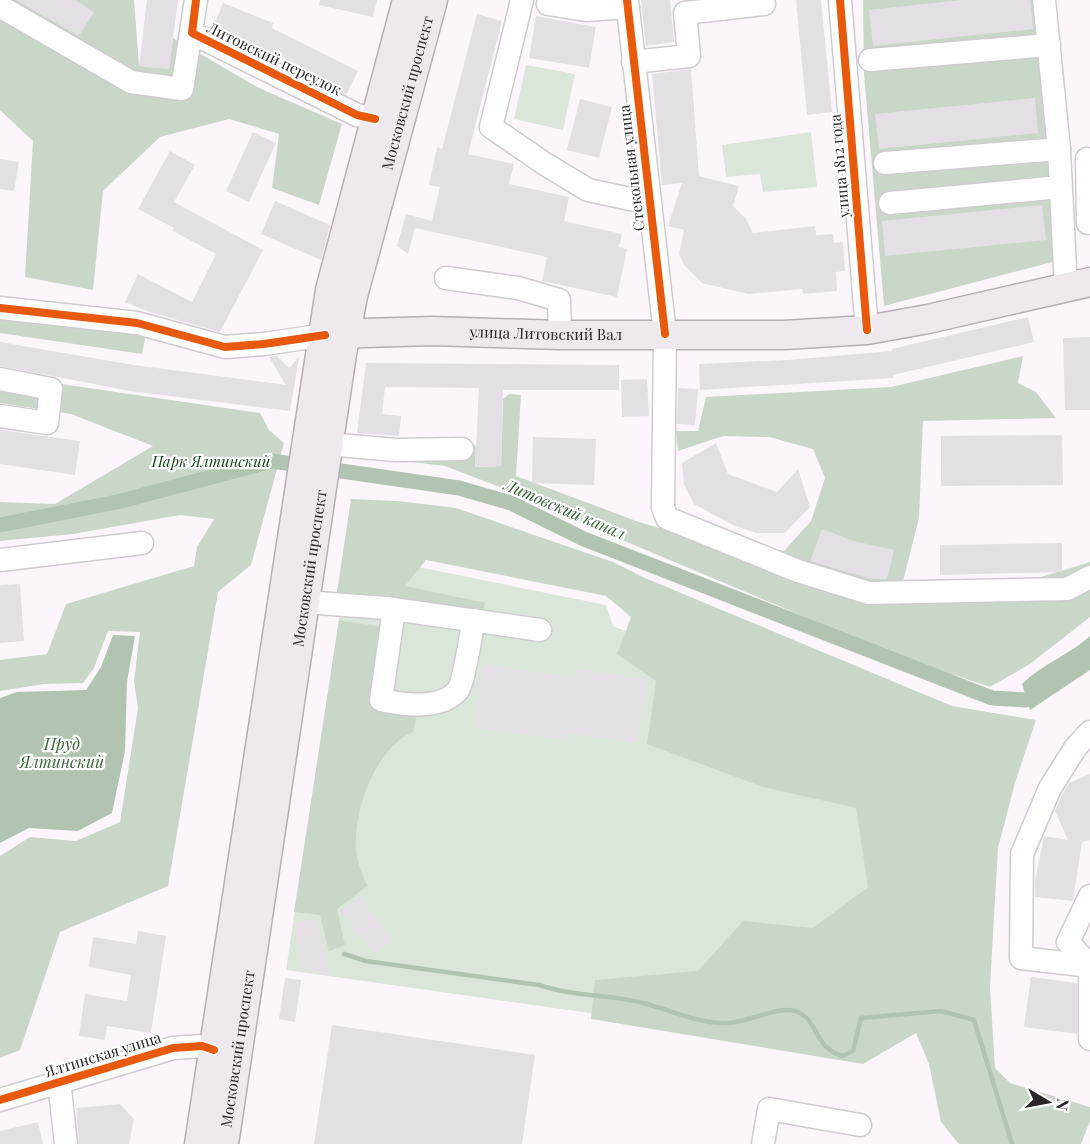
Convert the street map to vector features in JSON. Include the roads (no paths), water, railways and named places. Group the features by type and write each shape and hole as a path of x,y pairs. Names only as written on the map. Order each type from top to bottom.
{"main road":[{"name":"Московский проспект","path":"336,334 330,290 407,0"},
{"name":"Московский проспект","path":"199,1144 336,334 353,296 433,0"},
{"name":"улица Литовский Вал","path":"336,334 784,335 867,330 1078,285"},
{"name":"Московский проспект","path":"224,1144 304,602 316,463"}],"street":[{"name":"Литовский переулок","path":"196,0 192,33 357,115 375,119"},
{"path":"522,0 491,127 544,164 588,190 649,203"},
{"path":"633,62 689,56 685,13 764,4 764,0"},
{"name":"улица 1812 года","path":"840,0 867,330"},
{"path":"1044,0 1060,187 1078,285"},
{"path":"548,4 586,10 627,4"},
{"name":"Стекольная улица","path":"627,4 665,334 663,508 667,518 798,571 869,593 1067,589 1090,577"},
{"path":"1,7 131,82 172,88 182,89 192,33"},
{"path":"870,60 1049,45"},
{"path":"885,163 1059,155 1088,159 1088,223"},
{"path":"890,203 1060,187"},
{"path":"446,278 518,288 559,300 560,335"},
{"name":"улица Литовский Вал","path":"0,308 137,322 225,347 336,334"},
{"path":"0,379 51,389 46,423 0,416"},
{"path":"316,463 396,450 462,449"},
{"path":"0,560 142,543"},
{"path":"304,602 394,609 540,630"},
{"path":"394,609 381,700 402,704 434,703 448,698 459,689 474,620"},
{"path":"1090,732 1076,747 1050,789 1022,854 1021,958 1090,966"},
{"path":"1090,896 1068,942 1090,966 1090,1039"},
{"name":"Ялтинская улица","path":"0,1100 124,1062 194,1056 214,1050"},
{"path":"59,1081 66,1144"},
{"path":"763,1144 770,1109 860,1125"}],"water":[{"name":"Пруд Ялтинский","path":"113,635 135,636 127,682 125,751 112,813 78,831 29,828 0,843 0,698 17,692 86,690 101,667"},
{"path":"1090,636 1090,670 1030,710 1022,684"}],"waterway":[{"name":"Литовский канал","path":"0,525 117,502 272,461 459,488 511,503 584,539 992,698 1026,700"},
{"path":"344,954 366,961 641,1002 714,1023 735,1022 773,1012 791,1010 805,1016 826,1047 842,1056 853,1051 861,1018 941,1011 974,1020 1012,1144"}],"park label":[{"name":"Парк Ялтинский","path":"211,462"}]}
